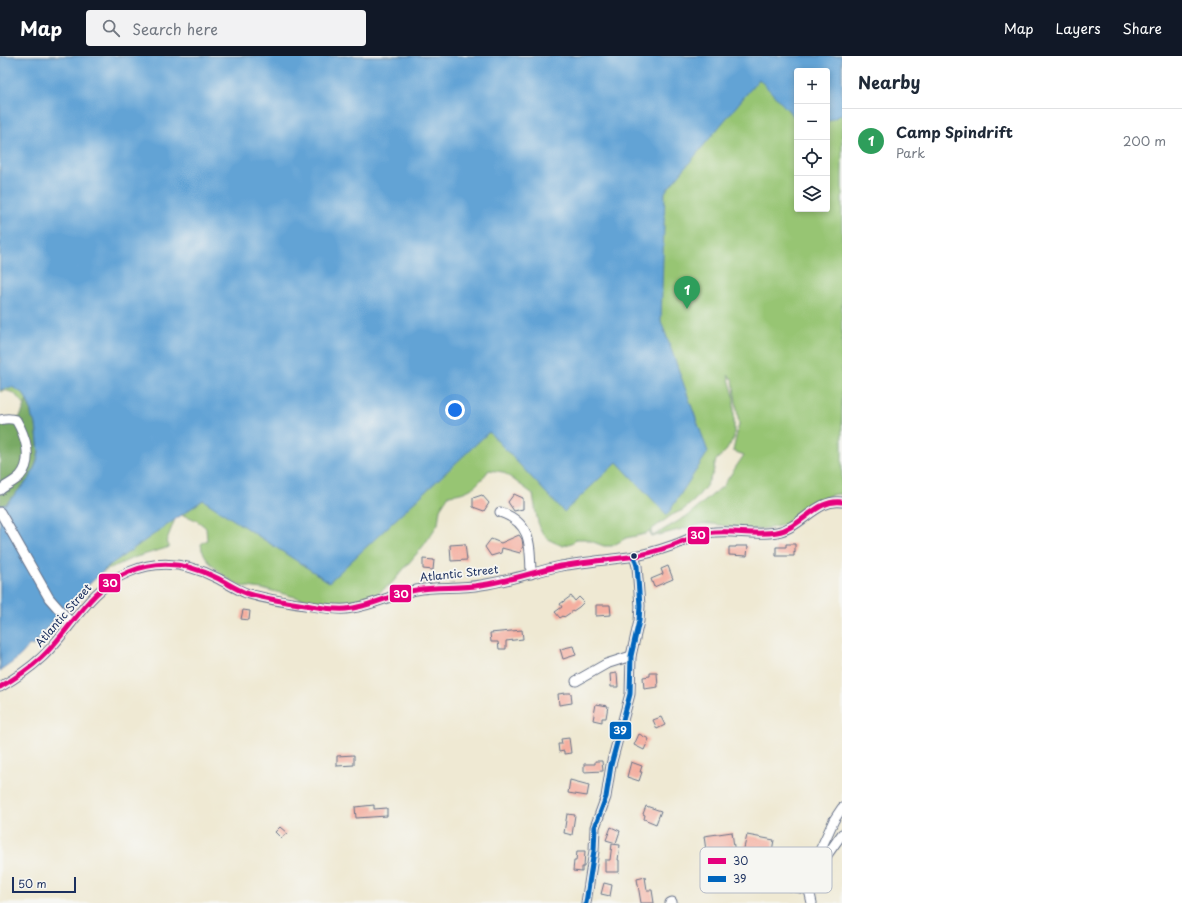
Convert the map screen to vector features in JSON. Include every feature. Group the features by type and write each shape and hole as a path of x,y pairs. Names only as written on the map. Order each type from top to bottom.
{"street":[{"path":"0,420 11,418 16,420 24,435 27,445 27,453 25,468 21,475 0,490"},
{"name":"Atlantic Street","path":"0,687 41,658 83,608 97,593 112,581 129,572 160,564 182,565 203,572 245,593 274,600 326,609 347,609 419,589 479,586 561,566 634,556 664,548 708,533 720,532 754,534 780,532 791,527 830,502 842,502"},
{"path":"0,512 49,598 71,623"},
{"path":"500,512 511,516 520,522 529,545 532,574"},
{"path":"586,903 594,851 595,828 606,797 611,765 630,694 631,656 639,621 640,606 637,566 634,556"},
{"path":"576,681 606,664 631,656"},
{"path":"821,847 834,820 842,808"},
{"path":"832,848 842,834"},
{"path":"810,893 812,903"}],"green space":[{"path":"0,56 842,56 842,494 827,496 801,516 788,523 773,527 750,529 715,524 702,524 651,537 687,516 723,486 744,455 733,451 739,424 733,380 728,375 734,396 734,438 726,451 716,460 713,473 706,486 695,500 683,510 672,515 651,530 652,536 649,531 645,534 626,538 612,546 604,546 585,539 576,539 574,542 563,546 553,542 542,532 533,494 503,472 489,470 472,488 449,495 440,509 438,524 424,545 392,583 372,598 347,602 314,602 269,590 240,586 223,575 208,561 202,550 201,544 207,540 206,528 193,519 177,514 166,542 170,547 133,558 87,579 0,670 0,504 26,407 14,393 4,390 0,392"},
{"path":"27,400 32,418 36,424 39,452 36,464 30,478 6,504 0,506 0,420 17,420 21,415"}],"water":[{"path":"0,56 842,56 842,114 830,120 830,68 794,68 794,117 759,79 665,192 661,321 708,452 667,515 617,462 564,512 489,432 329,582 203,500 110,565 60,611 33,646 29,645 19,656 0,671 0,506 6,504 30,478 39,452 36,424 32,418 30,407 24,394 12,387 0,390"}],"building":[{"path":"514,494 523,498 523,509 514,511 508,502"},
{"path":"482,495 489,503 484,511 473,507 473,498"},
{"path":"519,535 522,539 523,546 520,553 502,548 501,553 491,556 485,547 491,539 501,543"},
{"path":"465,544 467,560 451,561 450,545"},
{"path":"786,544 795,544 794,556 776,556 776,547 786,547"},
{"path":"748,546 747,556 729,555 729,547"},
{"path":"423,559 434,560 433,570 423,569"},
{"path":"668,566 673,579 654,587 651,579 663,574 661,569"},
{"path":"571,596 575,601 579,597 584,602 564,617 563,616 560,618 555,612 562,607 560,604"},
{"path":"596,605 610,605 611,615 596,616"},
{"path":"243,610 250,611 249,620 241,619"},
{"path":"522,630 523,639 506,641 506,649 499,649 498,642 491,642 490,633"},
{"path":"573,646 576,655 563,659 560,649"},
{"path":"617,673 618,687 611,687 610,674"},
{"path":"650,673 657,673 658,687 644,689 643,677 650,676"},
{"path":"571,693 572,703 559,705 558,694"},
{"path":"596,704 608,706 606,718 602,718 602,722 593,720"},
{"path":"661,717 665,725 657,729 653,720"},
{"path":"639,734 649,739 644,750 634,745"},
{"path":"569,738 571,753 564,754 564,751 559,752 558,744 562,744 561,739"},
{"path":"354,755 354,765 337,766 337,756"},
{"path":"595,761 602,761 603,771 584,772 584,764 595,764"},
{"path":"631,762 642,766 639,781 627,777"},
{"path":"570,780 589,785 587,796 568,793"},
{"path":"374,805 374,809 387,808 387,816 356,818 355,807"},
{"path":"646,806 661,811 656,824 644,819 645,815 643,814"},
{"path":"567,814 575,815 572,835 564,833"},
{"path":"280,827 287,833 281,838 275,832"},
{"path":"611,827 620,831 616,843 606,840"},
{"path":"732,832 734,847 706,847 704,836"},
{"path":"747,835 774,840 773,847 744,847"},
{"path":"612,844 620,845 618,860 619,872 605,872 605,860 610,860"},
{"path":"577,851 585,851 584,867 582,867 582,872 573,871"},
{"path":"645,877 647,890 652,890 654,903 641,903 637,879"},
{"path":"604,883 612,885 610,896 601,894"}],"transit line":[{"name":"30","path":"0,687 21,674 41,658 52,647 81,610 103,588 115,579 129,572 152,565 163,564 196,569 246,593 275,600 335,609 346,609 364,606 398,594 416,590 481,585 561,566 640,555 663,549 708,533 777,532 794,525 825,504 842,502"},
{"name":"39","path":"586,903 594,851 595,827 606,797 611,765 630,694 631,656 639,621 640,606 637,566 634,556"}],"place":[{"name":"Camp Spindrift","path":"687,309"}]}
